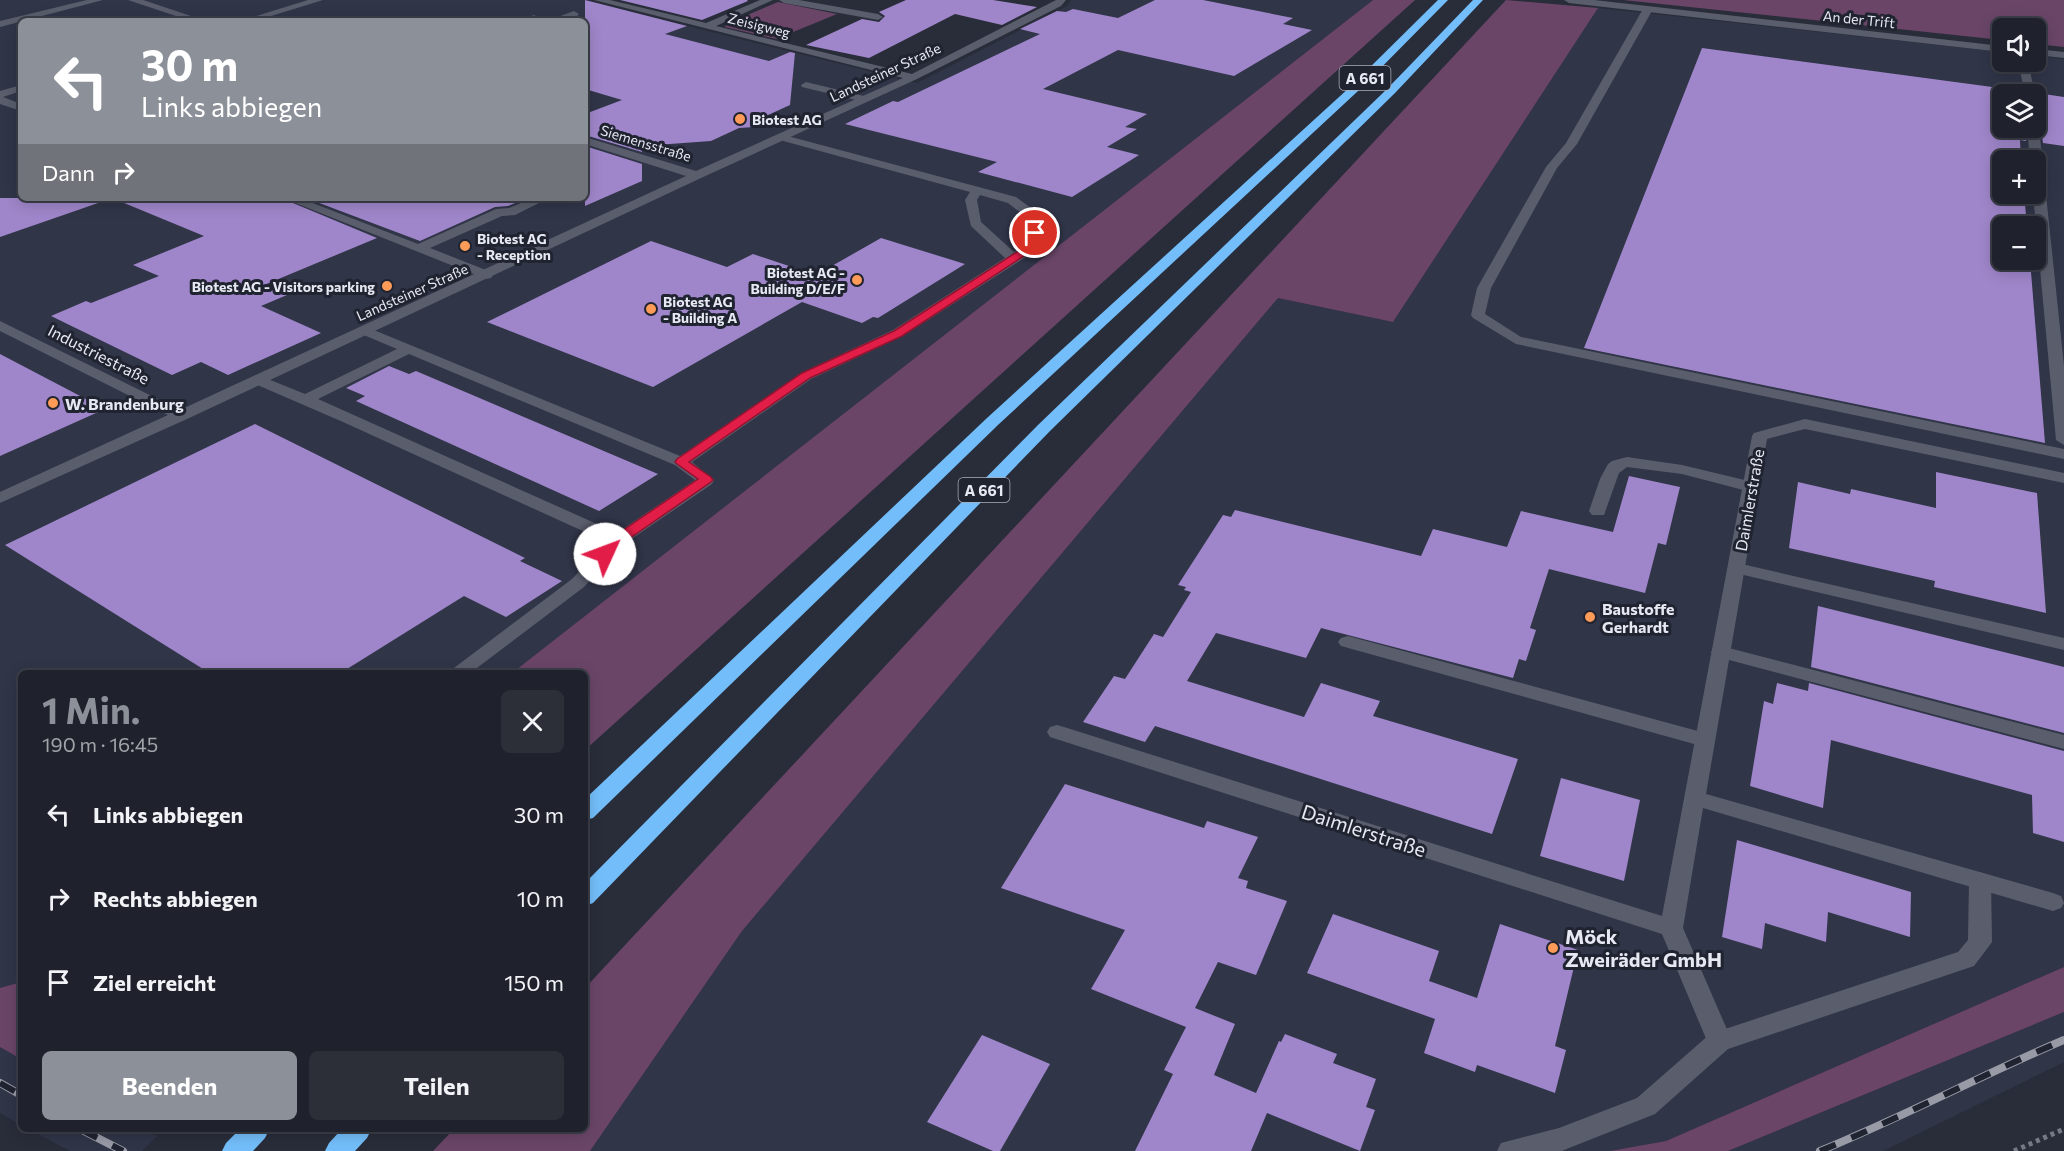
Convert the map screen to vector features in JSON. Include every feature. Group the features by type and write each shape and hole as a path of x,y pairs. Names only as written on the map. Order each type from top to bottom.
{"highway":[{"name":"A 661","path":"588,809 993,421 1354,89 1443,0"},
{"name":"A 661","path":"588,894 1036,436 1390,91 1478,0"},
{"path":"235,1151 254,1132"},
{"path":"338,1151 356,1132"}],"street":[{"path":"24,18 98,0"},
{"path":"133,0 191,18"},
{"path":"255,18 318,0"},
{"name":"Zeisigweg","path":"599,0 913,77"},
{"path":"708,26 768,0"},
{"path":"784,0 878,17"},
{"name":"Landsteiner Straße","path":"0,498 913,77 1058,4 1061,0"},
{"name":"An der Trift","path":"1569,0 1992,48"},
{"path":"1648,9 1571,144 1552,167 1484,288 1478,315 1516,340 2064,454"},
{"path":"561,18 574,14"},
{"path":"0,24 18,20"},
{"path":"2046,53 2064,55"},
{"path":"806,85 864,99"},
{"path":"0,95 18,89"},
{"path":"0,100 18,107"},
{"path":"681,462 806,376 898,333 1027,250 1035,233 1031,214 1012,200 780,137"},
{"path":"2034,138 2064,440"},
{"name":"Siemensstraße","path":"588,141 697,175"},
{"path":"978,189 971,200 975,223 1001,249 1014,258"},
{"path":"297,201 486,275"},
{"path":"418,249 500,212 511,212 536,201"},
{"name":"Industriestraße","path":"0,325 181,416"},
{"path":"364,330 681,462 706,480 618,540 578,583 460,670"},
{"path":"306,399 408,349"},
{"path":"258,380 306,399 618,540"},
{"name":"Daimlerstraße","path":"1057,732 1671,928 1760,436 1805,424 2064,478"},
{"path":"1598,511 1612,473 1619,464 1630,461 1651,463 1751,487"},
{"path":"1737,568 2064,644"},
{"path":"1348,642 1705,740"},
{"path":"1721,652 2064,742"},
{"path":"1695,798 2053,902"},
{"path":"1510,1151 1560,1140 1646,1106 1719,1041 1966,959 1980,942 1980,881"},
{"path":"1671,928 1719,1041"}],"path":[{"path":"2014,1151 2064,1129"}],"shaded area":[{"path":"0,0 583,0 917,83 1067,6 1071,0 1373,0 516,670 18,670 18,983 0,988"},
{"path":"1373,0 1415,0 588,747 588,670 516,670"},
{"path":"1506,0 1598,8 1393,322 1278,298 742,931 590,1151 433,1151 451,1132 588,1132 588,985"},
{"path":"1623,0 2064,0 2064,47 2046,45 2046,18 1992,18 1992,39"},
{"path":"778,2 837,14 776,39 725,27 726,24"},
{"path":"1598,8 1992,51 1992,72 2046,72 2046,57 2064,59 2064,967 1666,1141 1610,1151 590,1151 742,931 1278,298 1393,322"},
{"path":"2064,967 2064,1012 1728,1151 1610,1151 1666,1141"},
{"path":"18,983 18,1057 0,1047 0,988"},
{"path":"2064,1012 2064,1062 1883,1151 1728,1151"},
{"path":"0,1047 18,1057 18,1123 0,1113"},
{"path":"34,1132 148,1132 157,1136 142,1151 70,1151"}],"building":[{"path":"585,0 687,26 665,34 769,61 790,52 795,53 790,105 753,122 754,127 739,128 711,141 642,146 642,152 588,136 588,113 622,100 588,90 588,18 585,18"},
{"path":"620,0 747,0 748,1 702,20"},
{"path":"906,0 993,0 1037,7 1002,25 955,14 869,58 806,45 862,19 879,22 885,16 879,12"},
{"path":"1155,0 1203,0 1293,18 1283,24 1312,30 1234,76 1118,50 1043,89 1147,114 1125,127 1137,129 1107,147 1139,155 1072,197 978,172 997,162 845,124 893,101 898,102 1040,34 1020,29 1057,11 1066,12 1073,9 1118,18"},
{"path":"1702,48 1992,87 1992,138 2026,138 2026,141 2020,140 2020,150 1992,150 1992,204 2025,204 2026,216 1992,216 1992,270 2031,270 2045,443 1584,348"},
{"path":"2046,94 2064,97 2064,146 2043,143 2042,138 2046,138"},
{"path":"588,147 642,164 642,181 585,206 585,201 588,201"},
{"path":"0,198 18,198 18,201 101,201 101,202 0,237"},
{"path":"119,201 288,201 377,238 264,285 287,295 261,306 321,333 228,375 201,362 172,375 51,316 86,301 91,303 159,276 133,265 204,236"},
{"path":"314,201 520,201 508,206 495,207 420,241"},
{"name":"Biotest AG - Building A","path":"881,238 965,264 878,318 873,317 862,323 802,302 653,387 487,322 651,241 727,267 753,254 816,275"},
{"name":"W. Brandenburg","path":"0,354 105,409 0,456"},
{"path":"389,366 409,374 416,371 658,474 599,511 356,401 365,396 346,388"},
{"path":"255,424 525,558 520,561 562,581 506,617 464,596 345,670 205,670 5,545"},
{"path":"1936,472 2037,493 2046,613 1934,587 1935,581 1789,548 1798,482 1850,494 1851,489 1936,508"},
{"path":"1629,476 1680,487 1666,545 1658,543 1645,593 1549,569 1530,628 1536,630 1526,661 1519,659 1513,678 1321,628 1306,658 1216,633 1187,681 1304,717 1321,683 1380,701 1373,716 1518,759 1492,834 1155,726 1145,742 1083,722 1114,676 1125,679 1154,634 1163,637 1191,592 1184,590 1186,587 1178,585 1223,515 1231,517 1235,510 1421,556 1433,529 1507,547 1521,511 1613,532"},
{"path":"1818,606 2064,667 2064,733 1811,667"},
{"path":"1777,683 1808,691 1809,683 2064,751 2064,842 2033,833 2032,795 1831,740 1823,808 1750,786 1764,701 1773,704"},
{"path":"1561,778 1640,800 1624,881 1540,856"},
{"path":"1065,784 1204,828 1207,821 1258,837 1238,878 1248,881 1246,888 1287,901 1256,975 1218,962 1195,1008 1235,1024 1214,1075 1256,1093 1279,1041 1281,1042 1285,1034 1337,1054 1333,1063 1376,1079 1366,1107 1375,1110 1360,1151 1267,1113 1251,1151 1135,1151 1173,1074 1164,1070 1186,1027 1091,989 1125,930 1001,888"},
{"path":"1737,840 1911,892 1910,937 1828,912 1826,942 1765,923 1762,949 1722,937"},
{"path":"1333,914 1439,951 1429,981 1477,998 1500,924 1578,950 1555,1046 1566,1050 1555,1093 1477,1065 1475,1072 1424,1053 1435,1019 1307,973"},
{"path":"982,1035 1050,1064 1000,1151 993,1151 927,1122"}],"railway":[{"path":"1820,1151 2064,1040"},
{"path":"0,1083 18,1093"},
{"path":"86,1132 123,1151"}],"place":[{"name":"Biotest AG","path":"740,119"},
{"name":"Biotest AG - Reception","path":"465,246"},
{"name":"Biotest AG - Building D/E/F","path":"857,280"},
{"name":"Biotest AG - Visitors parking","path":"387,286"},
{"name":"Biotest AG - Building A","path":"651,309"},
{"name":"W. Brandenburg","path":"53,403"},
{"name":"Baustoffe Gerhardt","path":"1590,617"},
{"name":"Möck Zweiräder GmbH","path":"1553,948"}],"route":[{"path":"605,554 618,540 706,480 681,462 806,376 898,333 1027,250 1035,233"}]}
